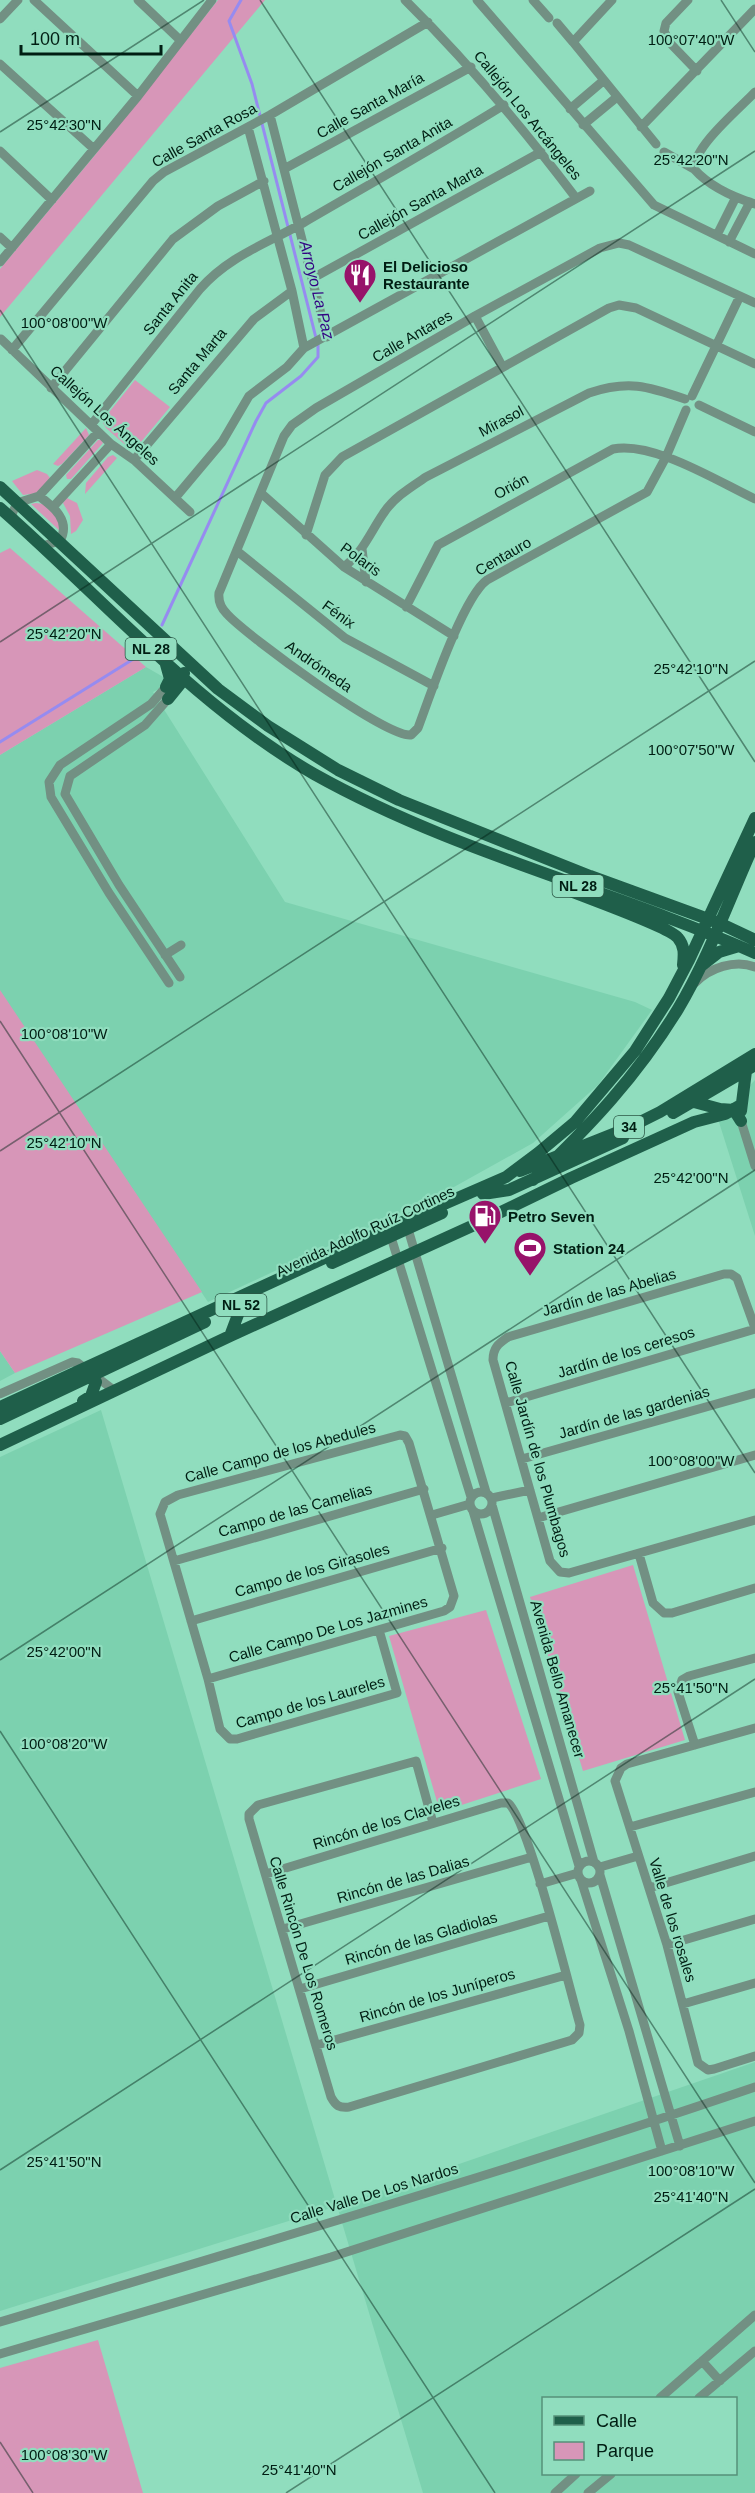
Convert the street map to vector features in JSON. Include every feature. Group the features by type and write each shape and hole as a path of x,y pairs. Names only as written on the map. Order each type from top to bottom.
{"main road":[{"path":"0,487 160,637 235,702 268,726 338,770 399,800 676,915 746,940"},
{"name":"NL 28","path":"0,508 203,695 262,741 314,774 396,816 521,864 676,915"},
{"path":"160,637 166,651 181,666 182,675"},
{"path":"164,660 169,672 167,690"},
{"path":"167,690 182,675 191,675 222,701 235,702"},
{"path":"167,690 203,695"},
{"name":"NL 52","path":"533,1180 604,1110 640,1066 687,992 694,964 755,818"},
{"name":"NL 52","path":"726,891 755,842"},
{"path":"521,864 584,898 673,933 683,946 684,963 681,973"},
{"path":"676,915 701,906 726,891 731,918 755,953"},
{"path":"676,915 688,932 694,964 746,940"},
{"name":"NL 52","path":"506,1177 575,1122 606,1088 635,1051 681,973 694,964"},
{"name":"Avenida Adolfo Ruíz Cortines","path":"483,1194 506,1177 628,1128 660,1112 755,1054"},
{"path":"741,1121 738,1107 750,1068"},
{"name":"Avenida Adolfo Ruíz Cortines","path":"0,1419 89,1373 242,1304 399,1227 483,1194 509,1190 533,1180 648,1126 694,1102 750,1068"},
{"path":"694,1102 720,1109 738,1107"},
{"path":"0,1445 230,1336 415,1253 571,1178 694,1122 738,1107"},
{"path":"571,1178 592,1152"},
{"path":"0,1407 58,1380 80,1373 89,1373 506,1177"},
{"path":"230,1336 242,1304"},
{"path":"33,1430 41,1422 91,1396 96,1382 89,1373"}],"street":[{"path":"0,19 18,0"},
{"path":"34,0 138,96"},
{"path":"138,0 180,40"},
{"path":"0,262 138,96 212,0"},
{"name":"Callejón Los Arcángeles","path":"405,0 471,67 504,105 576,198"},
{"path":"477,0 654,205 755,254"},
{"path":"533,0 573,42 656,144"},
{"path":"573,42 612,0"},
{"path":"688,0 666,22 664,31 670,43 697,72"},
{"path":"641,127 697,72 755,9"},
{"name":"Calle Santa Rosa","path":"12,350 153,181 179,163 250,126 428,22"},
{"path":"0,64 94,149"},
{"name":"Calle Santa María","path":"284,169 471,67"},
{"path":"570,109 603,81"},
{"path":"694,169 695,158 701,150 755,92"},
{"path":"583,125 617,97"},
{"name":"Callejón Santa Anita","path":"297,226 504,105"},
{"path":"267,116 284,169 326,337"},
{"path":"250,126 306,348"},
{"path":"0,151 52,200"},
{"name":"Callejón Santa Marta","path":"313,278 541,152"},
{"path":"664,152 735,197 753,203 729,242"},
{"path":"51,388 173,239 211,210 264,181"},
{"path":"175,498 216,450 249,396 287,367 306,348 590,191"},
{"path":"717,235 735,197"},
{"name":"Santa Anita","path":"39,496 57,479 212,276 244,253 297,226"},
{"path":"0,237 12,248"},
{"name":"Calle Antares","path":"219,600 219,593 284,436 292,425 316,408 475,316 600,248 619,243 628,245 755,303"},
{"name":"Santa Marta","path":"134,460 254,319 292,291"},
{"path":"699,405 694,411 686,410 683,406 717,346 740,296"},
{"path":"306,535 325,475 342,457 595,314 620,305 644,311 755,364"},
{"path":"475,316 502,366"},
{"name":"Callejón Los Ángeles","path":"1,339 111,444 134,460 190,512"},
{"name":"Mirasol","path":"344,567 362,549 384,512 409,489 436,472 588,393 608,386 628,384 648,386 688,397"},
{"path":"688,397 698,401 699,405 755,432"},
{"name":"Centauro","path":"415,732 454,636 473,595 481,584 651,488 686,410"},
{"path":"53,507 111,444"},
{"name":"Orión","path":"406,607 433,552 446,540 613,449 640,448 666,457 755,499"},
{"path":"57,479 68,489"},
{"name":"Polaris","path":"261,493 344,567 454,636"},
{"path":"15,522 12,514 13,507 17,503 39,496 53,507 64,525 63,536 59,542 42,546"},
{"path":"362,549 366,582"},
{"name":"Fénix","path":"237,551 345,638 434,686"},
{"name":"Andrómeda","path":"219,600 225,613 267,647 351,706 401,734 415,732"},
{"path":"167,690 145,724 70,776 65,794 119,885 180,977"},
{"path":"167,690 151,704 60,765 52,775 48,786 55,804 85,854 169,983"},
{"path":"165,955 181,945"},
{"path":"687,992 699,978 717,969 742,964 755,967"},
{"path":"741,1121 755,1166"},
{"path":"399,1227 399,1260 662,2151"},
{"name":"Avenida Bello Amanecer","path":"399,1227 415,1253 449,1372 490,1499 680,2146"},
{"name":"Jardín de las Abelias","path":"493,1352 498,1344 519,1334 724,1274 731,1274 737,1278 755,1328"},
{"name":"Jardín de los ceresos","path":"506,1403 755,1328"},
{"path":"425,1350 441,1345"},
{"name":"Calle Jardín de los Plumbagos","path":"493,1352 493,1360 550,1561 560,1572 569,1573 639,1554"},
{"path":"0,1394 72,1362 114,1391"},
{"path":"433,1376 449,1372"},
{"name":"Jardín de las gardenias","path":"522,1460 755,1393"},
{"name":"Calle Campo de los Abedules","path":"174,1561 160,1514 165,1502 189,1492 396,1435 405,1436 410,1443 424,1489"},
{"path":"538,1518 755,1455"},
{"path":"424,1489 441,1548"},
{"name":"Campo de las Camelias","path":"174,1561 424,1489"},
{"path":"432,1515 471,1504 478,1492 490,1499 530,1490"},
{"path":"471,1504 477,1514 487,1513 490,1499"},
{"path":"755,1520 639,1554 653,1603 664,1613 672,1613 755,1588"},
{"name":"Calle Campo De Los Jazmines","path":"208,1678 444,1611 454,1602 454,1596 441,1548"},
{"name":"Campo de los Girasoles","path":"191,1621 441,1548"},
{"path":"174,1561 208,1678"},
{"name":"Campo de los Laureles","path":"208,1678 220,1729 230,1739 237,1739 397,1693 379,1630"},
{"path":"755,1658 689,1676 682,1680 678,1692 695,1745 755,1728"},
{"path":"524,1681 533,1676 541,1676"},
{"path":"530,1702 540,1702 548,1698"},
{"name":"Valle de los rosales","path":"695,1745 627,1764 617,1774 615,1781 667,1945 695,2056 703,2068 708,2070 755,2056"},
{"name":"Calle Rincón De Los Romeros","path":"433,1823 416,1761 258,1805 252,1809 249,1819 331,2097 335,2104 341,2108 349,2107 572,2040 579,2033 580,2025 566,1975"},
{"path":"630,1827 755,1792"},
{"name":"Rincón de los Claveles","path":"266,1874 501,1803 508,1803 514,1807 532,1857"},
{"path":"540,1884 579,1873 586,1861 598,1868 638,1856"},
{"path":"649,1888 755,1856"},
{"path":"532,1857 566,1975"},
{"name":"Rincón de las Dalias","path":"283,1929 532,1857"},
{"path":"579,1873 585,1883 595,1882 598,1868"},
{"name":"Rincón de las Gladiolas","path":"300,1989 549,1916"},
{"path":"667,1945 755,1918"},
{"name":"Rincón de los Juníperos","path":"316,2045 566,1975"},
{"path":"683,2004 755,1983"},
{"path":"628,2031 645,2025"},
{"path":"635,2054 652,2048"},
{"name":"Calle Valle De Los Nardos","path":"0,2322 320,2226 654,2122 755,2087"},
{"path":"0,2354 320,2260 755,2121"},
{"path":"661,2397 755,2315"},
{"path":"700,2397 755,2351"},
{"path":"702,2361 720,2380"},
{"path":"558,2492 575,2475"},
{"path":"588,2493 610,2475"}],"shaded area":[{"path":"146,667 172,682 153,692 285,902 635,1002 652,1010 598,1085 533,1143 445,1192 208,1302 0,992 0,755"},
{"path":"755,1080 755,1236 718,1119"},
{"path":"0,1351 15,1373 0,1381"},
{"path":"101,1410 337,2206 0,2311 0,1457"},
{"path":"755,2062 755,2493 423,2493 337,2206"}],"green space":[{"path":"218,0 265,0 0,317 0,269 95,155"},
{"path":"135,380 170,407 136,448 131,450 103,423"},
{"path":"86,428 89,435 62,464 58,466 53,464"},
{"path":"98,440 103,443 71,479 67,479 66,475"},
{"path":"113,455 117,458 85,494 86,483 108,457"},
{"path":"37,470 47,474 50,478 39,493 23,495 12,481"},
{"path":"67,498 77,503 83,520 76,531 71,534 70,516 63,503"},
{"path":"31,504 43,504 58,517 61,532"},
{"path":"10,548 146,667 0,755 0,553"},
{"path":"0,990 202,1292 15,1373 0,1351"},
{"path":"633,1565 685,1740 583,1771 530,1597"},
{"path":"486,1610 541,1779 440,1812 389,1636"},
{"path":"98,2340 143,2493 0,2493 0,2368"}],"waterway":[{"name":"Arroyo La Paz","path":"241,0 229,21 252,84 316,338"},
{"name":"Arroyo La Paz","path":"162,625 256,421 266,403 301,376 318,357 318,344"},
{"name":"Arroyo La Paz","path":"0,742 135,658 143,649"}],"place":[{"name":"El Delicioso Restaurante","path":"360,304"},
{"name":"Petro Seven","path":"485,1245"},
{"name":"Station 24","path":"530,1277"}]}
